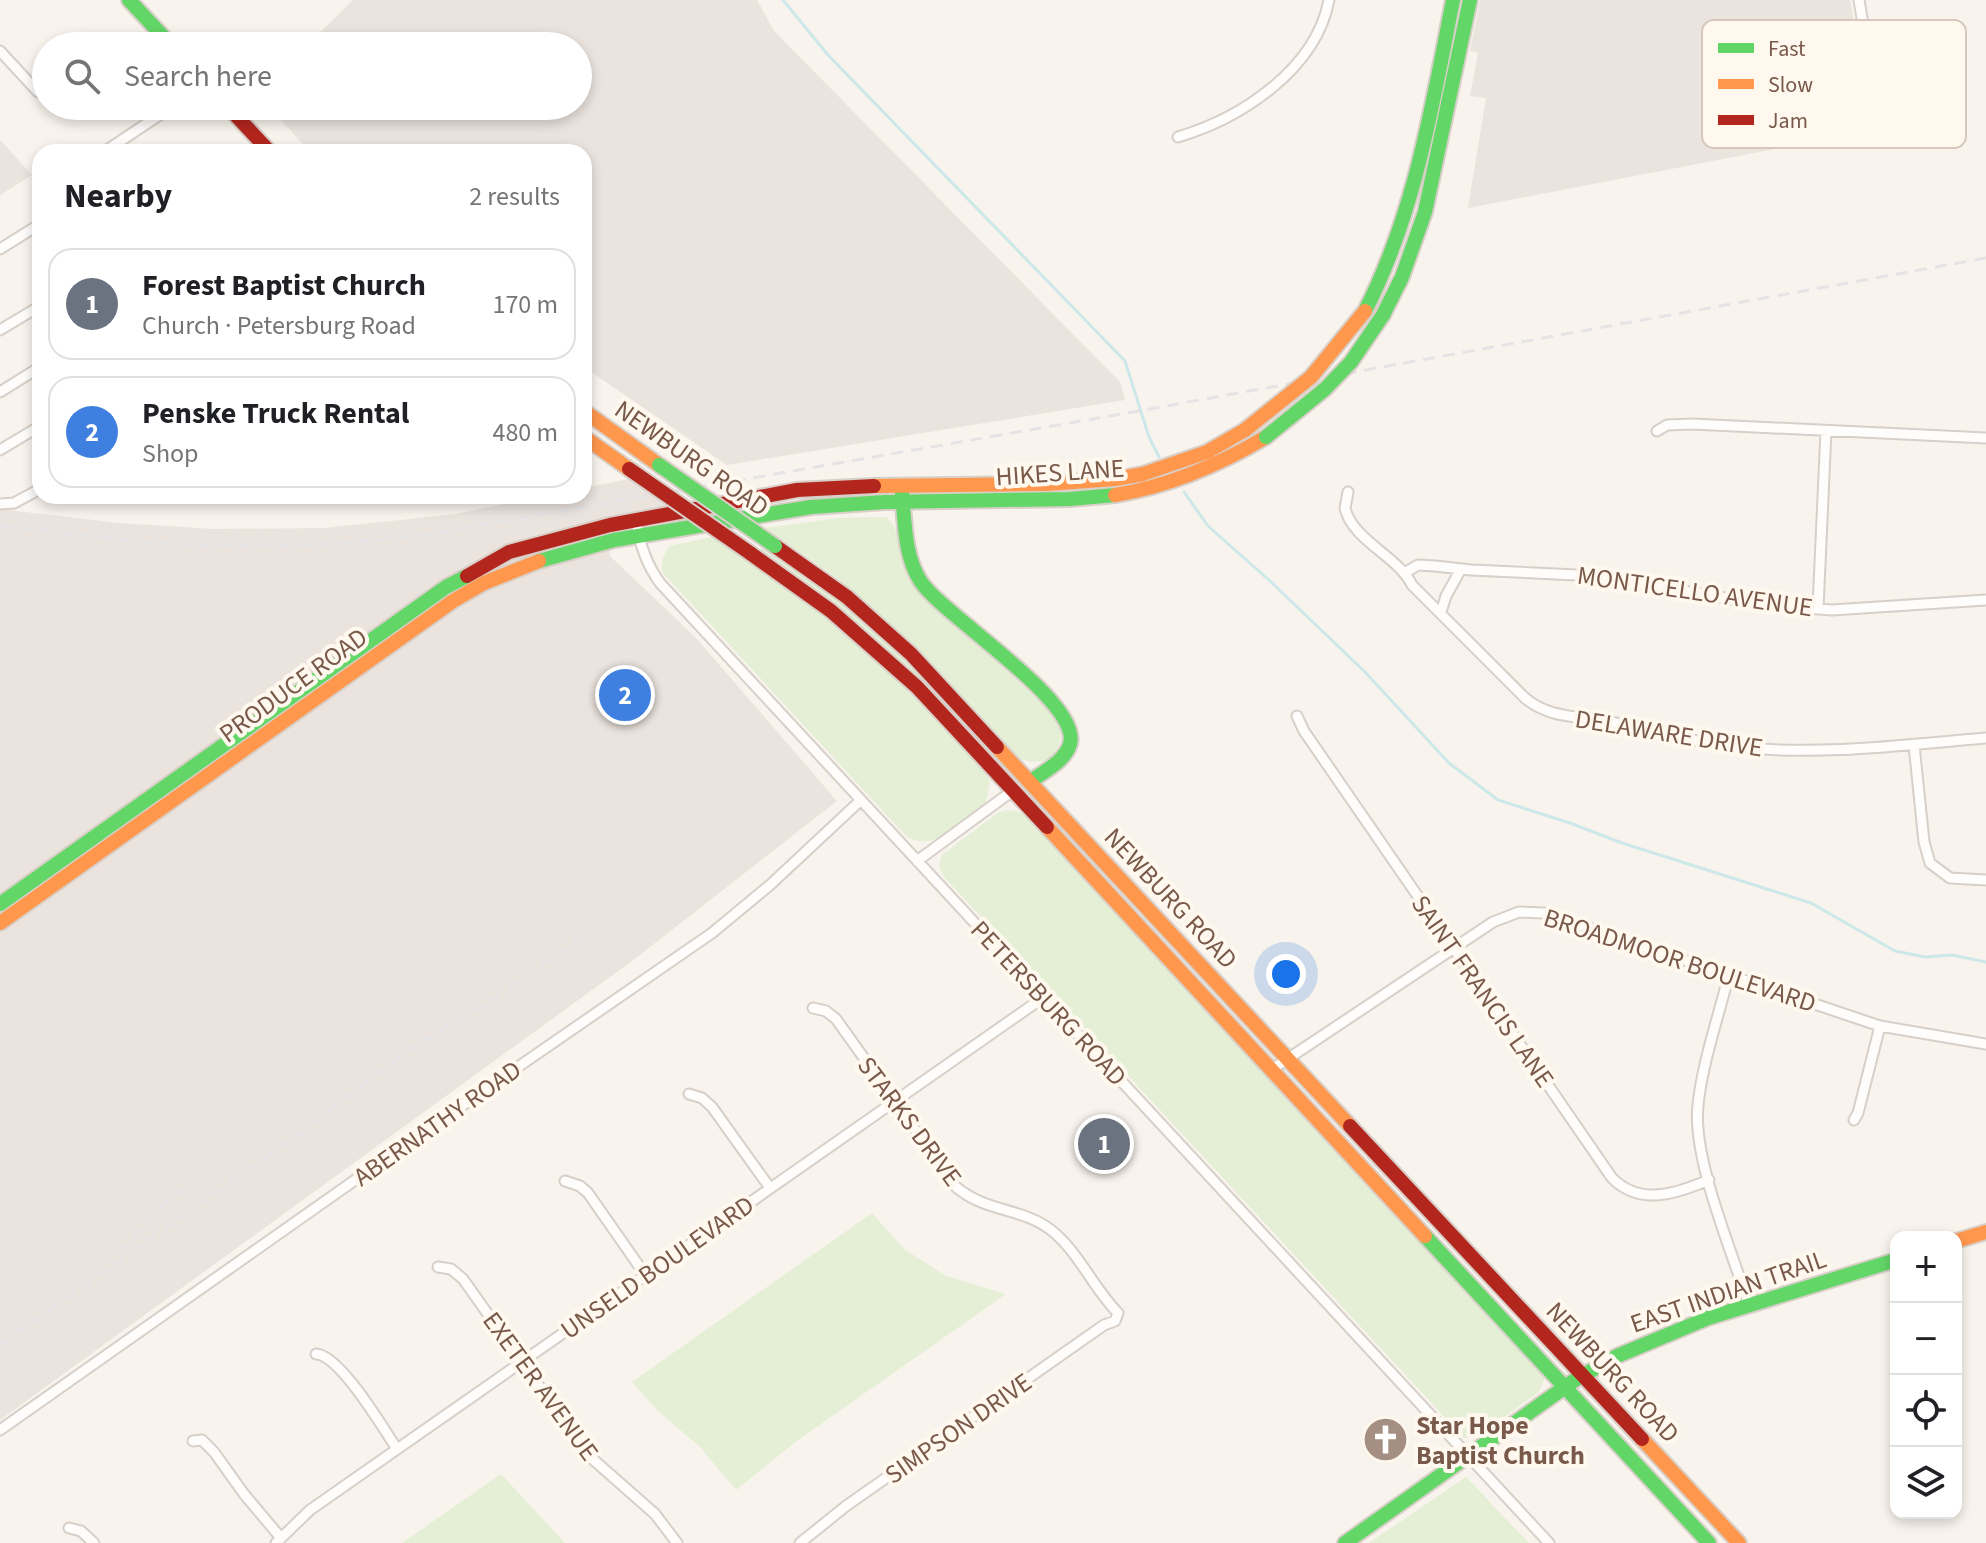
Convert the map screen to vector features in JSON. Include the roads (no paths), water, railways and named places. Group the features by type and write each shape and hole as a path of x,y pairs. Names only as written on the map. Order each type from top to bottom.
{"street":[{"path":"129,0 159,32"},
{"path":"1178,137 1201,131 1228,118 1289,72 1314,44 1329,0"},
{"name":"HIKES LANE","path":"636,520 797,490 901,485 1047,484 1115,479 1143,474 1207,452 1245,430 1284,403 1318,373 1365,311 1388,268 1408,213 1453,0"},
{"name":"HIKES LANE","path":"638,536 796,508 903,502 1066,500 1128,493 1163,485 1214,465 1266,437 1314,399 1351,362 1383,315 1402,277 1425,212 1470,0"},
{"path":"1859,0 1862,20"},
{"path":"0,51 32,86"},
{"path":"116,144 152,120"},
{"path":"240,120 263,144"},
{"path":"0,249 32,229"},
{"path":"0,330 32,311"},
{"path":"0,392 32,372"},
{"name":"NEWBURG ROAD","path":"592,417 847,597 911,654 1739,1543"},
{"path":"1657,431 1675,423 1986,438"},
{"path":"0,450 32,431"},
{"path":"1818,608 1826,431"},
{"name":"NEWBURG ROAD","path":"592,443 831,611 917,687 1709,1543"},
{"path":"901,485 910,559 926,590 1046,694 1069,726 1071,738 1067,750 1031,781"},
{"name":"DELAWARE DRIVE","path":"1348,492 1345,508 1349,519 1391,562 1406,572 1412,585 1525,698 1552,714 1606,721 1735,747 1800,751 1986,738"},
{"path":"0,504 14,503 32,493"},
{"name":"PETERSBURG ROAD","path":"636,520 638,536 652,572 660,583 1549,1543"},
{"name":"PRODUCE ROAD","path":"0,904 475,569 523,547 636,520"},
{"name":"PRODUCE ROAD","path":"0,923 486,580 550,555 638,536"},
{"name":"MONTICELLO AVENUE","path":"1406,572 1418,565 1598,576 1765,605 1818,608 1858,609 1986,600"},
{"path":"1441,612 1461,569"},
{"name":"SAINT FRANCIS LANE","path":"1297,716 1304,731 1618,1184 1631,1192 1654,1196 1709,1180"},
{"path":"1914,745 1924,842 1930,863 1950,878 1986,880"},
{"path":"917,861 1011,792"},
{"name":"ABERNATHY ROAD","path":"0,1430 712,933 770,885 861,800"},
{"name":"BROADMOOR BOULEVARD","path":"1271,1070 1493,922 1531,911 1553,915 1880,1026 1986,1044"},
{"path":"1729,974 1698,1105 1699,1139 1749,1305"},
{"name":"UNSELD BOULEVARD","path":"278,1540 310,1510 1044,997"},
{"name":"STARKS DRIVE","path":"813,1008 826,1011 836,1019 956,1187 981,1204 1030,1218 1052,1231 1118,1313 1118,1317"},
{"path":"1854,1120 1880,1026"},
{"path":"689,1094 702,1098 712,1107 770,1188"},
{"path":"565,1181 580,1186 588,1193 646,1276"},
{"path":"1962,1239 1986,1232"},
{"name":"EAST INDIAN TRAIL","path":"1345,1543 1564,1386 1633,1347 1749,1305 1890,1262"},
{"name":"EXETER AVENUE","path":"438,1267 451,1269 463,1279 588,1455 655,1514 677,1543"},
{"name":"SIMPSON DRIVE","path":"800,1543 846,1506 1118,1317"},
{"path":"316,1354 323,1354 338,1364 397,1449"},
{"path":"193,1441 202,1440 214,1452 278,1540"},
{"path":"69,1528 81,1531 94,1543"}],"waterway":[{"path":"783,0 828,55 1125,361 1149,437 1159,457"},
{"path":"1184,492 1208,526 1365,672 1449,763 1498,800 1811,903 1895,951 1925,957 1952,955 1986,962"}],"railway":[{"path":"0,525 133,541 241,546 367,541 429,534 1133,412 1986,258"},
{"path":"0,1345 299,1134 409,1050 478,1009 592,930"},
{"path":"118,1252 193,1180"}],"place":[{"name":"Penske Truck Rental","path":"625,695"},
{"name":"Forest Baptist Church","path":"1104,1144"},
{"name":"Star Hope Baptist Church","path":"1385,1440"}]}
